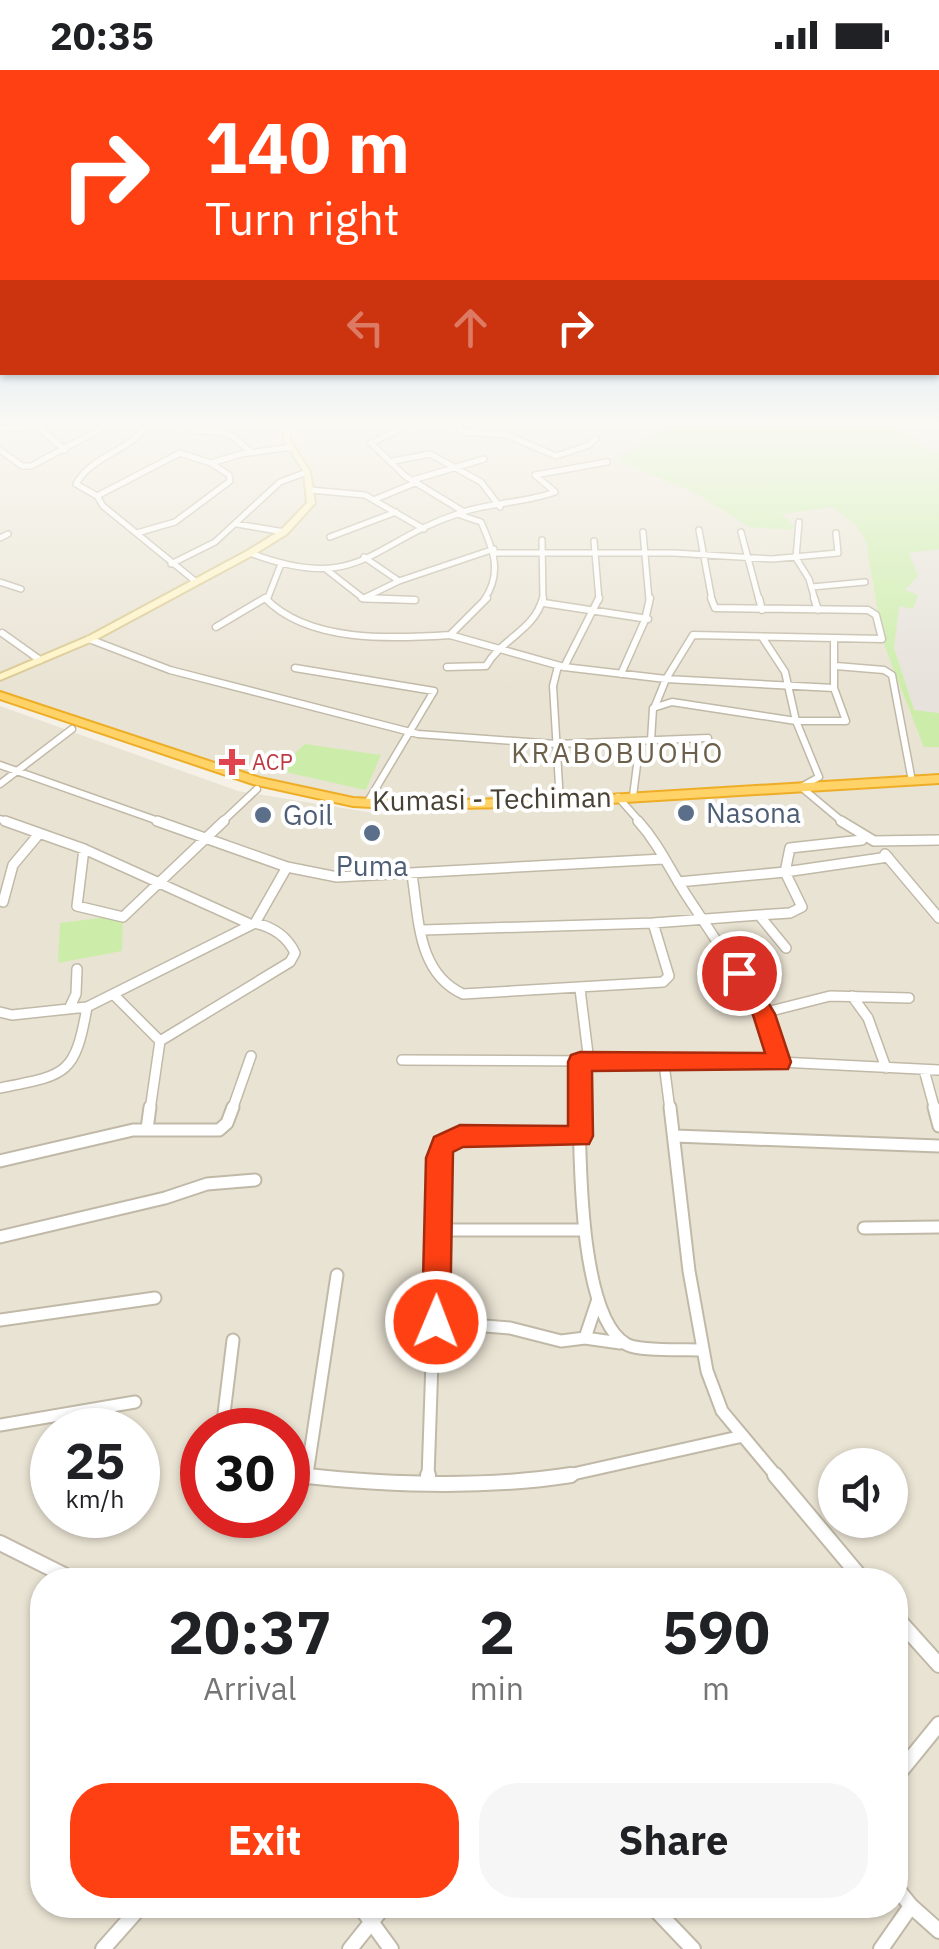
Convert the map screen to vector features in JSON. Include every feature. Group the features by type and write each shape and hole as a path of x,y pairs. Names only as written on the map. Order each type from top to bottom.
{"highway":[{"name":"Kumasi - Techiman","path":"0,699 161,754 284,790 367,803 560,802 939,776"},
{"path":"0,699 72,729 161,754 256,789 322,803 408,811 528,807 560,802"}],"street":[{"path":"115,513 195,581"},
{"path":"136,532 175,522 188,513"},
{"path":"171,564 210,546 249,513"},
{"path":"0,677 89,639 250,553 284,532 303,513"},
{"path":"330,537 387,513"},
{"path":"397,513 424,529"},
{"path":"250,553 281,564 327,570 467,513"},
{"path":"450,635 491,593 498,572 495,551 478,520 461,514"},
{"path":"799,522 796,558 812,587 818,610"},
{"path":"237,524 284,532"},
{"path":"651,741 654,708 666,679 693,635 880,641 883,634 876,616 868,610 715,608 699,530"},
{"path":"621,674 648,619 653,598 642,532"},
{"path":"741,532 762,610"},
{"path":"364,598 399,581 495,551 796,558 838,554 836,533"},
{"path":"0,538 8,534"},
{"path":"447,666 486,666 493,650 516,637 544,603 547,590 542,540"},
{"path":"560,802 553,686 594,613 600,593 594,541"},
{"path":"364,557 399,581"},
{"path":"216,627 264,598 281,564"},
{"path":"327,570 364,598 416,600"},
{"path":"430,570 441,579"},
{"path":"0,582 21,589"},
{"path":"812,587 865,582"},
{"path":"264,598 288,618 368,636 450,635 561,666 666,679 834,688"},
{"path":"544,603 648,619"},
{"path":"2,634 40,660"},
{"path":"762,637 789,683 796,721 819,776 801,787 865,840 878,844 939,840"},
{"path":"89,639 170,670 408,732 556,744 708,738"},
{"path":"654,708 672,702 796,721 846,722 834,688 834,639"},
{"path":"836,666 884,670 892,675 912,780"},
{"path":"294,668 433,690 367,803"},
{"path":"0,784 72,729"},
{"path":"640,742 626,796 764,1014 780,1062"},
{"path":"0,766 287,867 337,876 664,859"},
{"path":"84,849 77,900 82,909 123,917 256,789"},
{"path":"0,819 84,849 253,924 267,926 292,945 290,962 160,1041 146,1129"},
{"path":"2,902 14,866 38,834"},
{"path":"423,930 653,923 790,914 802,907 785,872 790,848 865,840"},
{"path":"878,844 939,918"},
{"path":"678,882 785,872 888,856"},
{"path":"0,1012 12,1015 88,1007 114,995 253,924 287,867"},
{"path":"412,875 426,961 452,992 580,990 656,984 667,980 653,923"},
{"path":"760,915 786,948"},
{"path":"69,1009 76,994 78,969"},
{"path":"580,990 584,1230 598,1299 608,1326 620,1343"},
{"path":"114,995 160,1041"},
{"path":"764,1014 830,996 909,998"},
{"path":"852,996 868,1018 886,1068"},
{"path":"0,1088 56,1077 72,1067 80,1050 88,1007"},
{"path":"0,1161 146,1129 223,1128 251,1056"},
{"path":"402,1060 780,1062 939,1070"},
{"path":"664,1064 702,1350 715,1397 853,1568"},
{"path":"924,1070 939,1126"},
{"path":"428,1479 436,1322 438,1158 443,1145 460,1136 580,1136"},
{"path":"675,1136 939,1146"},
{"path":"0,1237 165,1198 207,1184 255,1180"},
{"path":"864,1228 939,1226"},
{"path":"437,1230 584,1230"},
{"path":"310,1454 337,1275"},
{"path":"0,1320 155,1298"},
{"path":"585,1338 598,1299"},
{"path":"436,1322 510,1328 560,1340 585,1338 702,1350"},
{"path":"225,1408 233,1340"},
{"path":"0,1426 135,1402"},
{"path":"310,1474 349,1481 520,1483 554,1479 743,1436"},
{"path":"0,1543 50,1568"},
{"path":"908,1630 939,1665"},
{"path":"908,1762 939,1724"},
{"path":"908,1903 939,1932"},
{"path":"103,1949 130,1918"},
{"path":"663,1918 693,1949"},
{"path":"882,1949 902,1918"},
{"path":"350,1949 372,1920 392,1949"}],"shaded area":[{"path":"0,513 939,513 939,774 477,801 368,800 259,778 0,692"},
{"path":"939,549 939,713 915,710 894,648 899,606 917,594 905,590 917,569 909,553"},
{"path":"0,706 238,791 385,815 939,783 939,1949 0,1949"}],"green space":[{"path":"727,513 791,513 782,514 794,526 790,530 750,527"},
{"path":"840,513 939,513 939,549 909,553 918,576 905,590 918,595 913,609 899,606 894,648 914,710 939,713 939,747 924,747 883,642 866,542 856,525"},
{"path":"305,744 381,755 366,790 276,770"},
{"path":"123,915 122,951 58,963 60,923"}],"place":[{"name":"ACP","path":"232,762"},
{"name":"Nasona","path":"686,813"},
{"name":"Goil","path":"263,815"},
{"name":"Puma","path":"372,833"}],"district":[{"name":"KRABOBUOHO","path":"618,753"}],"route":[{"path":"436,1322 438,1158 443,1145 460,1136 580,1136 580,1062 780,1062 764,1014 739,973"}]}
